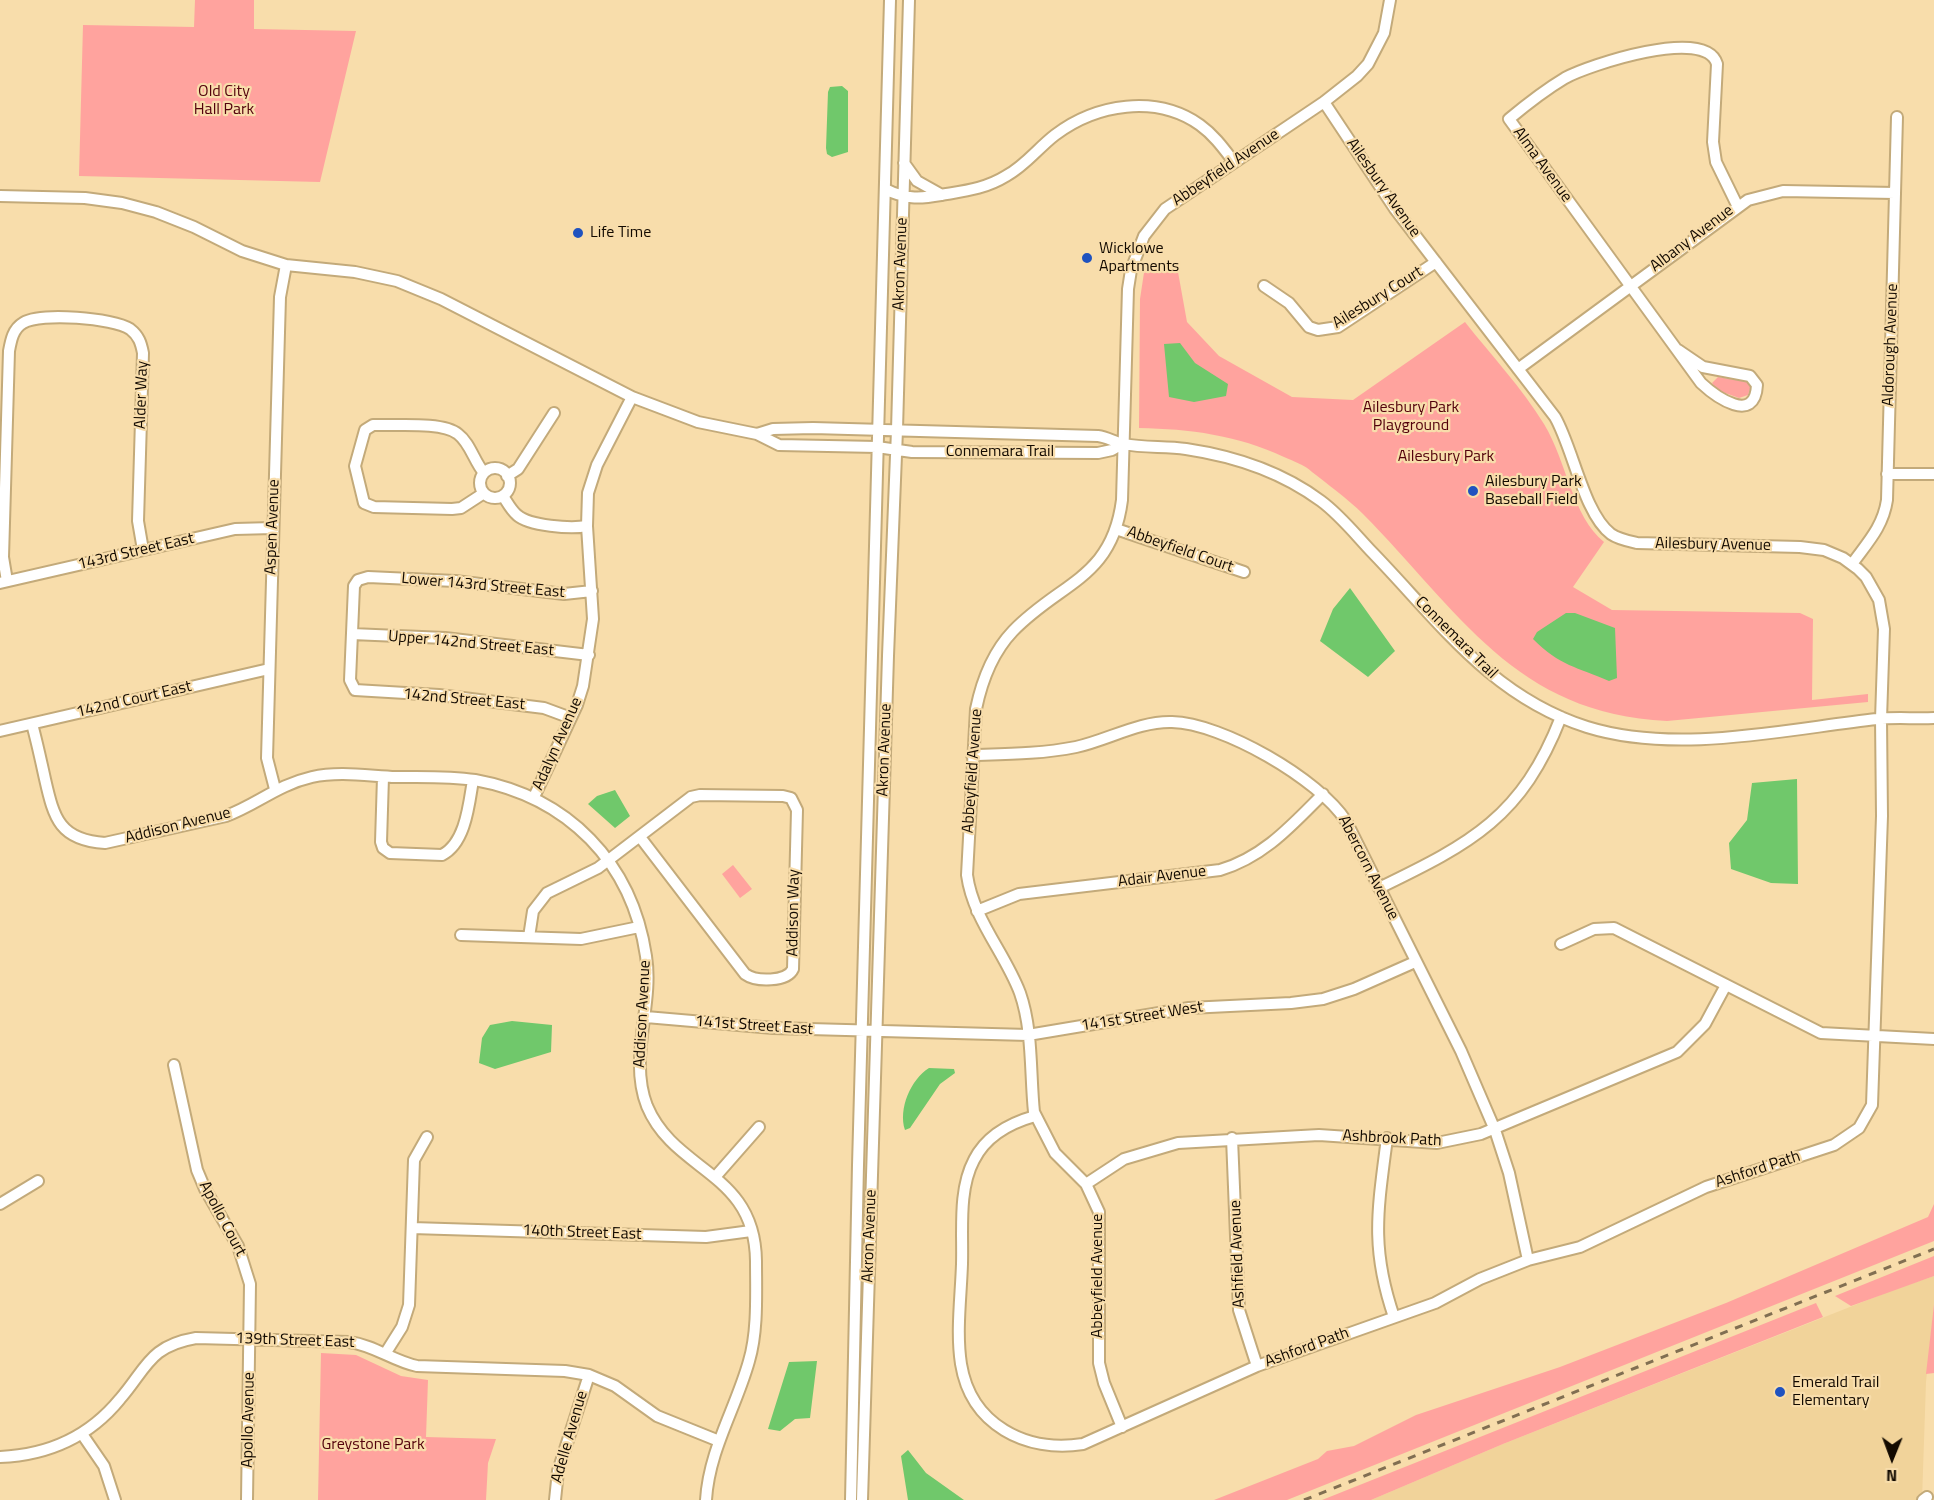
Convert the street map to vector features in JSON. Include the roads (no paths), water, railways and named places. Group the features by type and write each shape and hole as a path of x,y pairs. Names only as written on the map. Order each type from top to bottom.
{"street":[{"name":"Akron Avenue","path":"851,1500 861,1032 890,0"},
{"name":"Akron Avenue","path":"862,1500 909,0"},
{"name":"Abbeyfield Avenue","path":"1122,1426 1104,1383 1099,1363 1100,1221 1097,1204 1086,1184 1055,1154 1035,1116 1028,1035 1020,993 977,911 967,875 976,709 981,688 998,650 1029,616 1089,572 1110,545 1116,529 1122,500 1126,309 1131,270 1136,253 1149,229 1166,209 1343,88 1368,64 1384,33 1390,0"},
{"name":"Alma Avenue","path":"1629,286 1509,119 1528,102 1566,78 1620,57 1677,49 1707,51 1715,58 1716,64 1713,142 1716,162 1737,206"},
{"name":"Ailesbury Avenue","path":"1324,102 1395,209 1555,417 1572,453 1588,502 1603,527 1615,537 1637,543 1812,548 1834,553 1852,564 1874,589 1882,615 1882,816 1875,1037"},
{"path":"885,189 903,198 925,199 973,190 996,182 1017,170 1074,123 1097,113 1124,107 1154,107 1185,117 1214,137 1234,162"},
{"name":"Aldorough Avenue","path":"1852,564 1881,522 1887,500 1897,117"},
{"path":"904,163 917,181 942,195"},
{"name":"Albany Avenue","path":"1518,369 1737,206 1759,195 1783,190 1895,193"},
{"path":"0,196 85,198 122,203 156,212 194,227 242,251 286,265 372,275 414,287 632,397 698,422 757,434"},
{"name":"Ailesbury Court","path":"1264,286 1289,303 1309,327 1328,330 1338,327 1436,262"},
{"name":"Aspen Avenue","path":"275,789 267,758 280,297 286,265"},
{"path":"1629,286 1701,383 1718,398 1741,406 1754,398 1757,385 1750,376 1703,367 1678,350"},
{"name":"Alder Way","path":"4,582 9,351 12,334 23,323 38,318 88,319 111,323 129,328 140,338 143,353 138,521 143,550"},
{"name":"Adalyn Avenue","path":"534,797 571,718 583,686 589,655 592,591 587,526 588,493 597,465 632,397"},
{"path":"507,476 518,469 554,413"},
{"path":"484,473 465,441 457,432 444,427 373,425 365,430 355,466 363,503 374,507 461,508 484,494"},
{"name":"Connemara Trail","path":"757,434 773,429 1098,436 1112,438 1122,444 1186,449 1236,460 1269,473 1320,501 1368,546 1478,664 1529,702 1562,717 1612,733 1653,739 1716,737 1881,719 1934,718"},
{"name":"Connemara Trail","path":"757,434 779,445 877,447 896,451 1098,453 1113,450 1122,444"},
{"path":"496,469 507,476 509,487 503,496 493,498 484,494 480,483 484,473 496,469"},
{"path":"1887,474 1934,474"},
{"path":"503,496 518,517 526,521 566,527 587,526"},
{"name":"143rd Street East","path":"4,582 235,529 273,528"},
{"name":"Abbeyfield Court","path":"1116,529 1244,572"},
{"name":"Lower 143rd Street East","path":"352,634 354,586 358,580 368,577 455,581 564,594 592,591"},
{"name":"Upper 142nd Street East","path":"352,634 445,638 589,655"},
{"name":"142nd Street East","path":"352,634 350,680 355,690 439,695 534,707 571,718"},
{"name":"142nd Court East","path":"0,731 269,669"},
{"path":"1379,888 1462,844 1500,817 1536,773 1562,717"},
{"name":"Abercorn Avenue","path":"972,755 1048,752 1096,742 1154,723 1173,722 1196,725 1222,735 1296,772 1323,794 1346,821 1461,1051 1495,1130 1509,1173 1528,1260"},
{"name":"Addison Avenue","path":"32,724 53,812 67,832 90,842 105,843 226,816 245,809 275,789 320,775 473,780 534,797 576,826 608,861 622,884 639,927 647,969 646,1017 639,1066 648,1107 658,1126 672,1143 716,1176 738,1201 751,1231 756,1260 753,1343 750,1360 710,1469 706,1500"},
{"path":"383,777 381,842 383,849 390,853 442,855 449,852 465,820 473,780"},
{"name":"Adair Avenue","path":"977,911 1019,894 1235,866 1273,843 1323,794"},
{"name":"Addison Way","path":"529,937 532,911 547,893 566,882 585,876 608,861 691,797 700,795 790,798 797,810 793,969 790,975 784,978 750,977 745,974 640,837"},
{"path":"461,935 595,938 639,927"},
{"path":"1561,944 1594,928 1614,928 1821,1033 1934,1039"},
{"name":"141st Street West","path":"861,1032 1028,1035 1189,1008 1291,1003 1323,999 1354,989 1415,962"},
{"name":"Ashbrook Path","path":"1086,1184 1112,1165 1150,1149 1178,1143 1294,1135 1387,1138 1437,1143 1495,1130 1677,1052 1692,1040 1705,1024 1726,985"},
{"name":"141st Street East","path":"646,1017 722,1025 861,1032"},
{"name":"Ashford Path","path":"1035,1116 1005,1128 990,1139 970,1168 963,1211 959,1347 963,1375 984,1414 1002,1431 1024,1442 1048,1446 1068,1446 1083,1444 1257,1366 1435,1303 1480,1279 1528,1260 1580,1247 1706,1187 1834,1145 1848,1138 1867,1118 1872,1105 1875,1037"},
{"name":"Apollo Court","path":"174,1065 197,1170 205,1189 238,1246 248,1274 250,1339"},
{"path":"716,1176 759,1127"},
{"path":"385,1354 407,1312 414,1160 427,1137"},
{"name":"Ashfield Avenue","path":"1233,1138 1239,1310 1257,1366"},
{"path":"1387,1138 1378,1206 1377,1250 1382,1282 1394,1317"},
{"path":"0,1204 38,1181"},
{"name":"140th Street East","path":"412,1228 706,1237 751,1231"},
{"name":"139th Street East","path":"0,1457 51,1449 82,1434 122,1398 148,1360 173,1344 196,1338 349,1342 367,1345 417,1366 565,1371 589,1375 615,1386 657,1416 719,1441"},
{"name":"Apollo Avenue","path":"247,1500 250,1339"},
{"name":"Adelle Avenue","path":"555,1500 558,1471 589,1375"},
{"path":"82,1434 104,1466 116,1500"}],"railway":[{"path":"1304,1500 1934,1249"}],"place":[{"name":"Life Time","path":"578,233"},
{"name":"Wicklowe Apartments","path":"1087,258"},
{"name":"Ailesbury Park Baseball Field","path":"1473,491"},
{"name":"Emerald Trail Elementary","path":"1780,1392"}],"park label":[{"name":"Old City Hall Park","path":"224,101"},
{"name":"Ailesbury Park Playground","path":"1411,417"},
{"name":"Ailesbury Park","path":"1446,457"},
{"name":"Greystone Park","path":"373,1445"}]}
